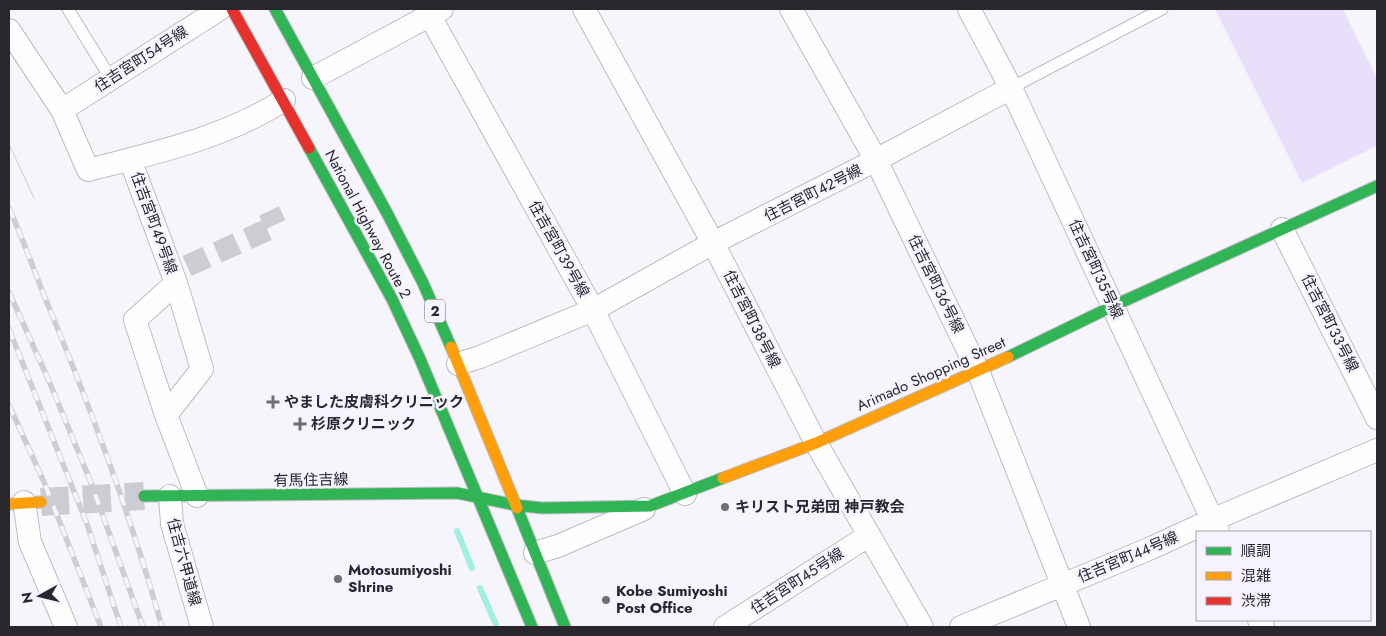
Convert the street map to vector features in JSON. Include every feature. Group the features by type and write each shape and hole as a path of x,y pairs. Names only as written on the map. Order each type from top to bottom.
{"main road":[{"name":"National Highway Route 2","path":"232,9 284,100 392,299 420,359 532,627"},
{"name":"National Highway Route 2","path":"275,9 419,274 458,364 565,627"},
{"name":"Arimado Shopping Street","path":"477,497 515,505 542,508 650,506 685,494 816,443 978,371 1113,306 1377,186"},
{"name":"有馬住吉線","path":"144,496 457,493 477,497"}],"street":[{"name":"住吉宮町５４号線","path":"62,110 220,9"},
{"name":"住吉宮町３８号線","path":"584,9 713,243 816,443 922,627"},
{"name":"住吉宮町３６号線","path":"792,9 876,160 978,371 1079,627"},
{"name":"住吉宮町３５号線","path":"969,9 1011,88 1215,526"},
{"path":"312,78 433,11"},
{"name":"住吉宮町３９号線","path":"433,11 593,310 685,494"},
{"name":"住吉宮町４９号線","path":"9,30 62,110 88,170 130,159 176,283 202,369 166,415"},
{"name":"住吉宮町４２号線","path":"458,364 480,357 593,310 713,243 876,160 1011,88"},
{"path":"130,159 198,141 262,114 284,100"},
{"name":"住吉宮町３３号線","path":"1282,229 1377,418"},
{"name":"住吉宮町４９号線","path":"176,283 135,320 166,415 196,496"},
{"name":"住吉宮町４４号線","path":"1201,531 1377,450"},
{"name":"住吉六甲道線","path":"170,496 172,524 202,627"},
{"path":"24,503 30,542 66,627"},
{"path":"535,553 558,546 650,506"},
{"name":"住吉宮町４４号線","path":"961,627 1149,549 1196,533"},
{"name":"住吉宮町４５号線","path":"725,627 868,536"}],"lane":[{"path":"68,9 111,79"},
{"name":"住吉宮町４２号線","path":"1011,88 1162,9"}],"shaded area":[{"path":"1215,9 1343,9 1377,78 1377,146 1302,183"}],"waterway":[{"path":"457,531 472,568"},
{"path":"480,588 497,627"}],"tunnel":[{"path":"187,266 276,226 269,211"},
{"path":"41,502 144,496"}],"tram line":[{"path":"9,144 34,198"}],"railway":[{"path":"9,208 111,467 162,627"},
{"path":"9,292 49,381 90,480 143,627"},
{"path":"9,329 87,524 121,627"},
{"path":"9,405 44,482 101,627"}],"traffic: fast":[{"path":"275,9 387,213 423,283 451,347"},
{"path":"309,148 392,299 420,359 532,627"},
{"path":"1008,357 1113,306 1377,186"},
{"path":"144,496 457,493 515,505 542,508 650,506 723,478"},
{"path":"517,508 565,627"}],"traffic: slow":[{"path":"451,347 517,508"},
{"path":"723,478 816,443 1008,357"},
{"path":"9,504 41,502"}],"traffic: jam":[{"path":"232,9 309,148"}],"place":[{"name":"やました皮膚科クリニック","path":"273,402"},
{"name":"杉原クリニック","path":"300,424"},
{"name":"キリスト兄弟団 神戸教会","path":"725,507"},
{"name":"Motosumiyoshi Shrine","path":"338,579"},
{"name":"Kobe Sumiyoshi Post Office","path":"606,600"}]}
